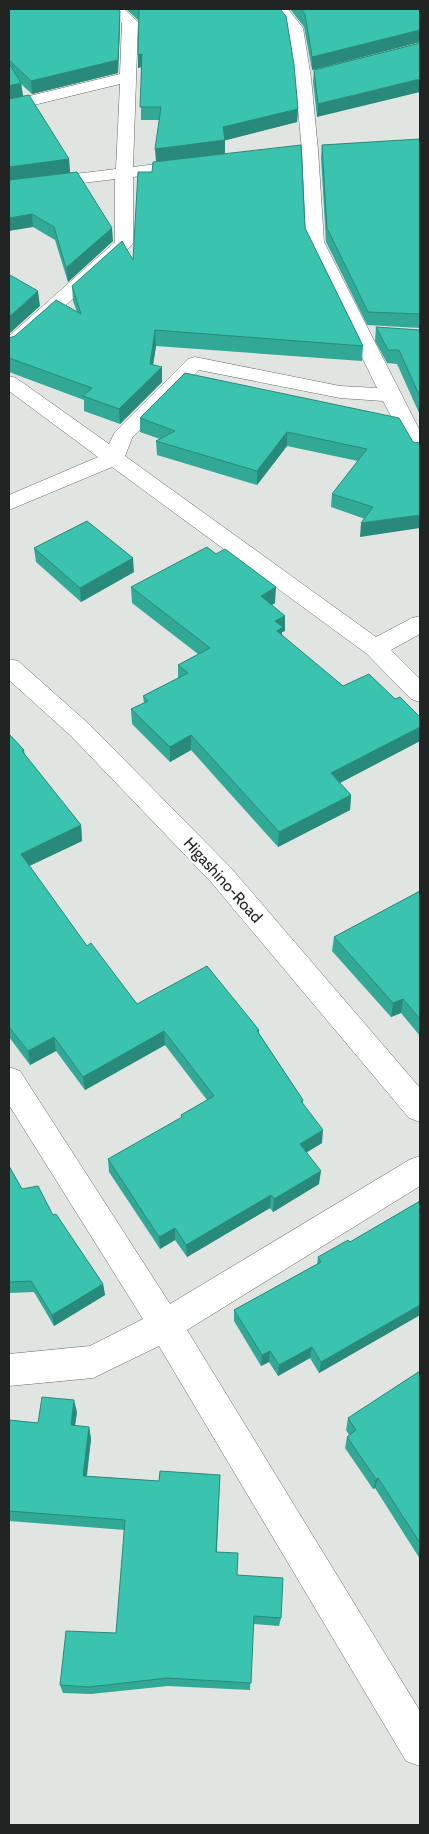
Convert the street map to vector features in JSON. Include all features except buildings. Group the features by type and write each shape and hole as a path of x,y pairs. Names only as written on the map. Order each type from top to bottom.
{"street":[{"path":"9,346 124,243 124,173 130,22 116,9"},
{"path":"280,9 295,28 303,78 310,150 315,242 368,332 390,395 420,450"},
{"path":"303,78 321,73"},
{"path":"9,106 127,77"},
{"path":"290,152 328,148"},
{"path":"9,187 202,163"},
{"path":"9,503 114,458 122,436 195,363 340,392 390,395"},
{"path":"9,382 374,648 420,693"},
{"path":"374,648 420,624"},
{"name":"Higashino-Road","path":"9,667 80,730 221,875 420,1108"},
{"path":"9,1080 166,1325 420,1747"},
{"path":"9,1370 93,1362 166,1325 420,1170"}]}
